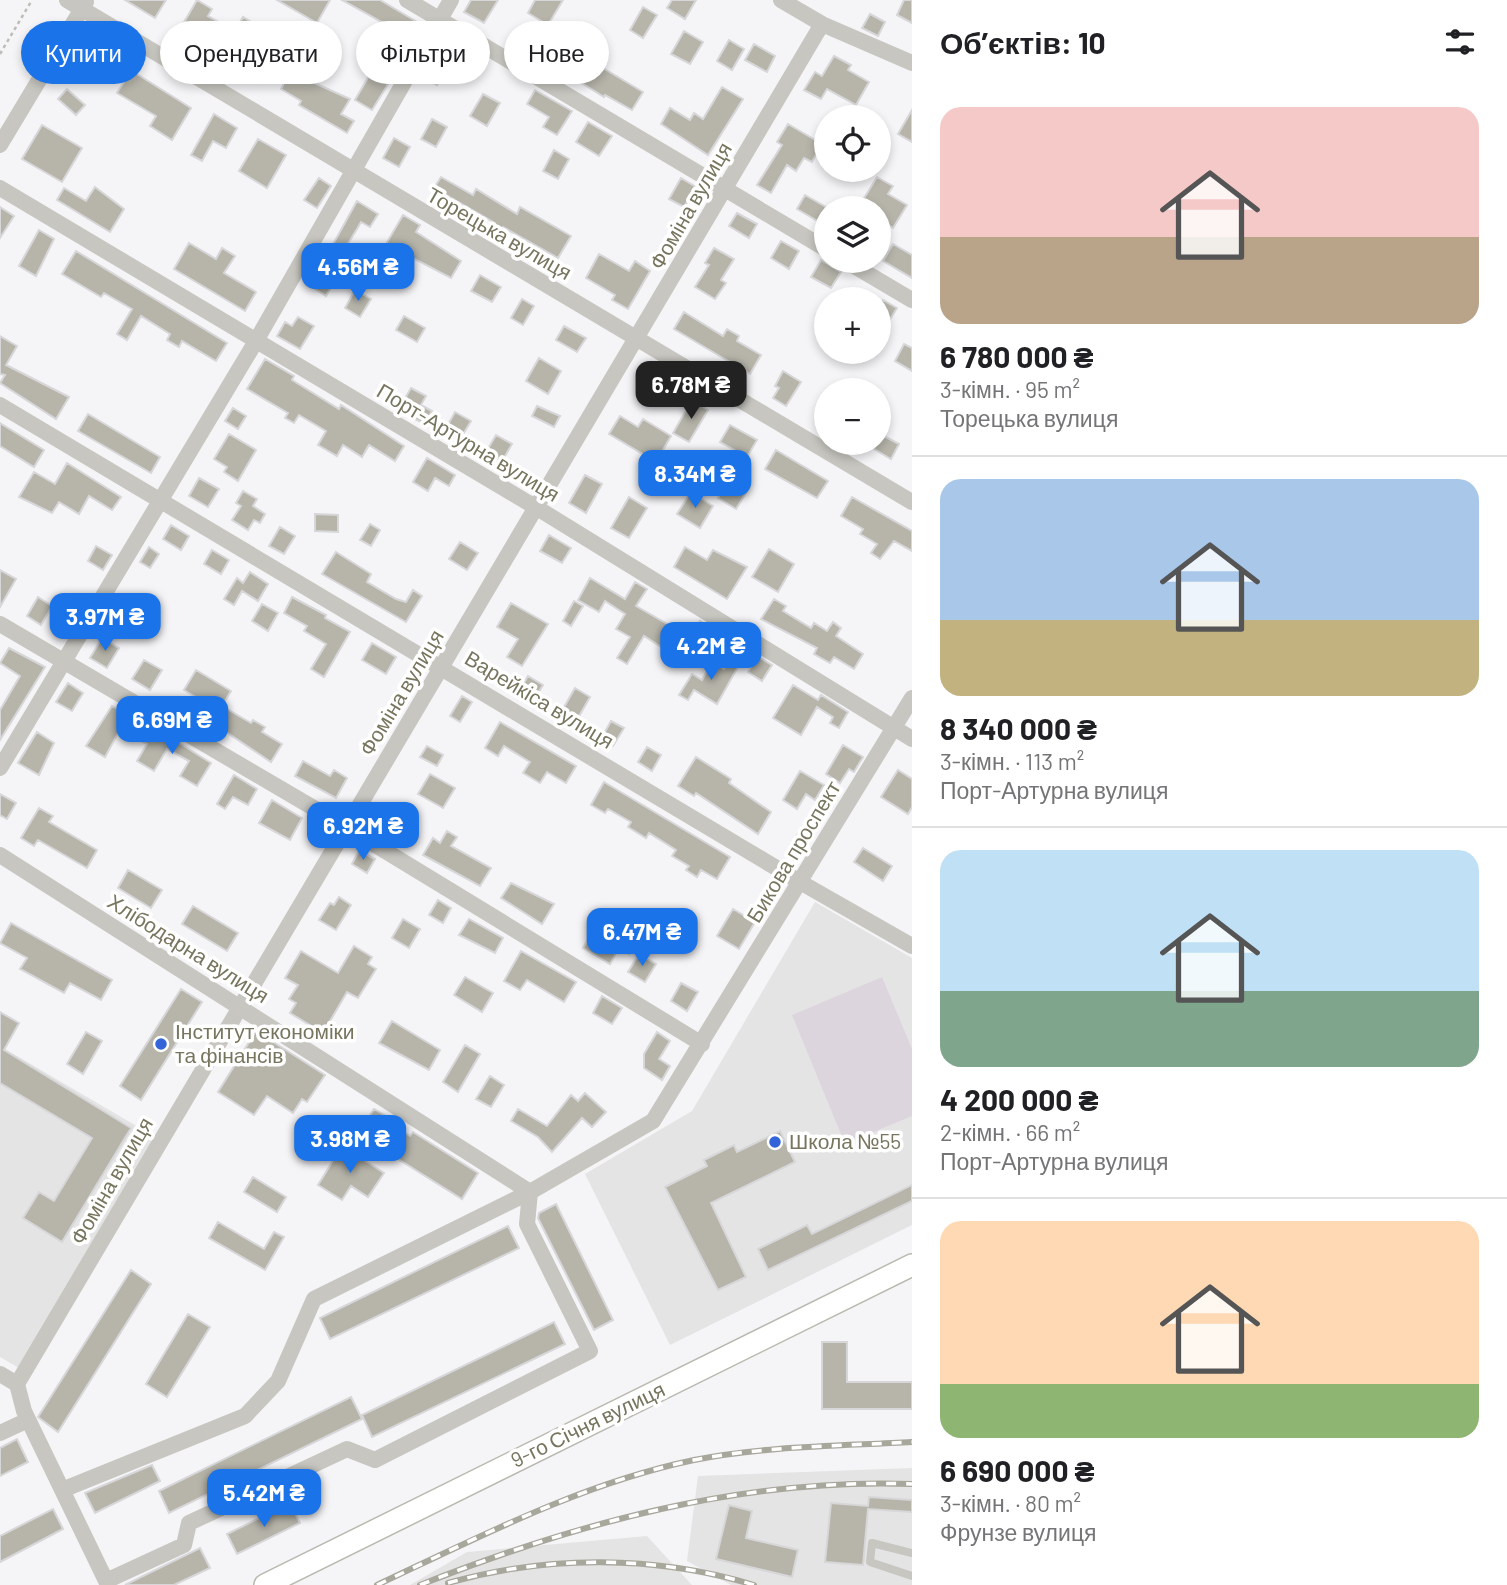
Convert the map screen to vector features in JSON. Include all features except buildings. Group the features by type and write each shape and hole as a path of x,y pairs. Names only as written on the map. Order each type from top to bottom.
{"street":[{"name":"Торецька вулиця","path":"67,0 85,5 353,172 912,502"},
{"path":"407,0 814,242"},
{"path":"0,768 256,341 451,0"},
{"path":"781,0 822,24 912,63"},
{"path":"0,145 85,5"},
{"name":"Фоміна вулиця","path":"17,1384 822,24"},
{"name":"Порт-Артурна вулиця","path":"0,188 537,508 912,739"},
{"path":"866,273 912,300"},
{"name":"Варейкіса вулиця","path":"0,405 159,502 443,667 800,882 912,946"},
{"path":"0,624 346,827 702,1044"},
{"name":"Бикова проспект","path":"62,1490 245,1416 278,1381 314,1299 530,1192 653,1121 912,698"},
{"name":"Хлібодарна вулиця","path":"0,855 530,1192"},
{"path":"0,1374 17,1384 28,1420 107,1583 184,1545 189,1523 347,1449 374,1460 590,1350 527,1224 530,1192"},
{"name":"9-го Січня вулиця","path":"265,1585 912,1265"},
{"path":"0,1433 28,1420"}],"lane":[{"path":"912,1553 872,1543 870,1562 912,1576"}],"path":[{"path":"0,54 32,0"}],"shaded area":[{"name":"Школа №55","path":"815,902 912,958 912,1225 670,1345 585,1174 692,1111"},
{"path":"882,977 912,1049 912,1116 845,1144 792,1015"},
{"path":"0,1046 157,1138 22,1370 0,1357"},
{"path":"912,1468 912,1585 731,1585 687,1561 698,1476"},
{"path":"647,1536 692,1585 410,1585 467,1552"}],"railway":[{"path":"377,1585 532,1513 612,1482 653,1470 694,1460 748,1452 912,1442"},
{"path":"420,1585 539,1542 661,1509 786,1489 849,1484 912,1484"},
{"path":"448,1583 523,1567 601,1562 679,1568 754,1585"}],"place":[{"name":"Інститут економіки та фінансів","path":"161,1044"},
{"name":"Школа №55","path":"775,1142"}]}
